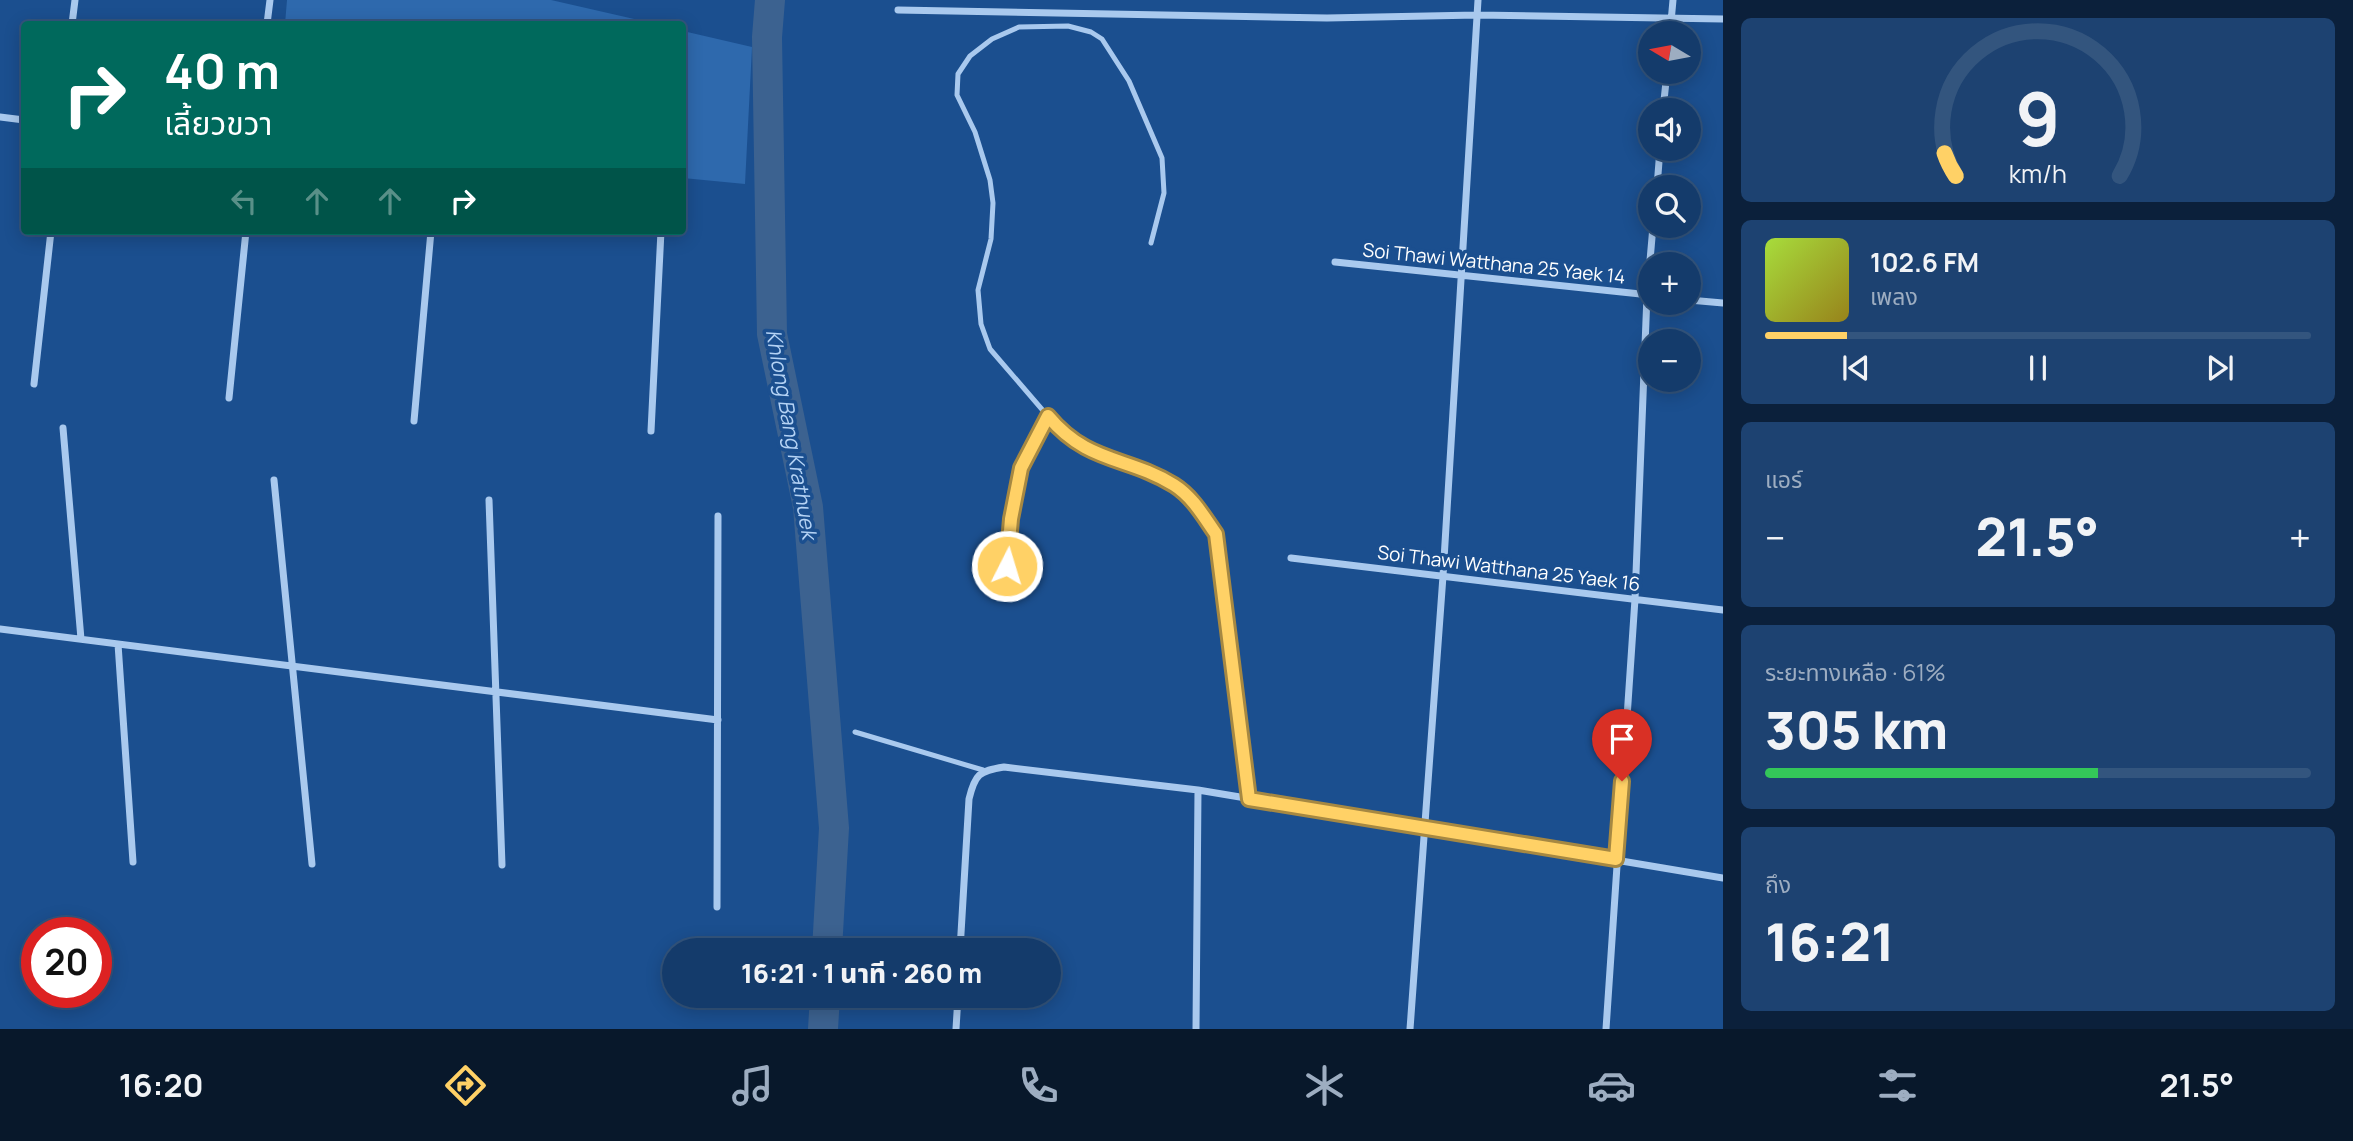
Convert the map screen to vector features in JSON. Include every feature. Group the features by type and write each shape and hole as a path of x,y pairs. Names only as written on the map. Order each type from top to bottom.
{"street":[{"path":"72,21 75,0"},
{"path":"267,21 270,0"},
{"path":"1410,1029 1443,576 1459,275 1478,0"},
{"path":"1672,19 1673,0"},
{"path":"898,10 1327,18 1477,15 1723,19"},
{"path":"0,117 21,120"},
{"path":"34,384 51,235"},
{"path":"229,398 246,235"},
{"path":"414,421 431,235"},
{"path":"651,431 661,235"},
{"name":"Soi Thawi Watthana 25 Yaek 14","path":"1335,262 1638,294"},
{"path":"1701,301 1723,303"},
{"path":"1606,1029 1635,600 1648,315"},
{"path":"63,429 81,639"},
{"path":"274,480 312,864"},
{"path":"489,500 502,865"},
{"path":"717,907 718,516"},
{"name":"Soi Thawi Watthana 25 Yaek 16","path":"1290,558 1723,610"},
{"path":"0,629 718,720"},
{"path":"118,644 133,862"},
{"path":"961,938 969,799 973,781 983,770 1003,767 1198,790 1723,878"},
{"path":"1196,1029 1198,790"},
{"path":"956,1029 957,1008"}],"lane":[{"path":"1151,243 1164,193 1162,158 1129,81 1102,39 1091,32 1069,26 1018,27 992,39 970,55 958,74 957,95 975,132 990,180 993,203 991,239 978,290 981,324 990,349 1048,416 1083,448 1174,485 1193,501 1216,534 1249,799"},
{"path":"1005,590 1011,519 1021,468 1048,416"},
{"path":"855,732 983,770"}],"shaded area":[{"path":"287,0 551,0 643,21 285,21"},
{"path":"686,32 752,47 745,184 686,178"}],"waterway":[{"name":"Khlong Bang Krathuek","path":"770,0 767,37 772,334 808,507 834,828 828,938"},
{"name":"Khlong Bang Krathuek","path":"823,1029 824,1008"}],"route":[{"path":"1007,566 1011,519 1021,468 1048,416 1058,428 1083,448 1174,485 1193,501 1216,534 1249,799 1616,859 1622,781"}]}
